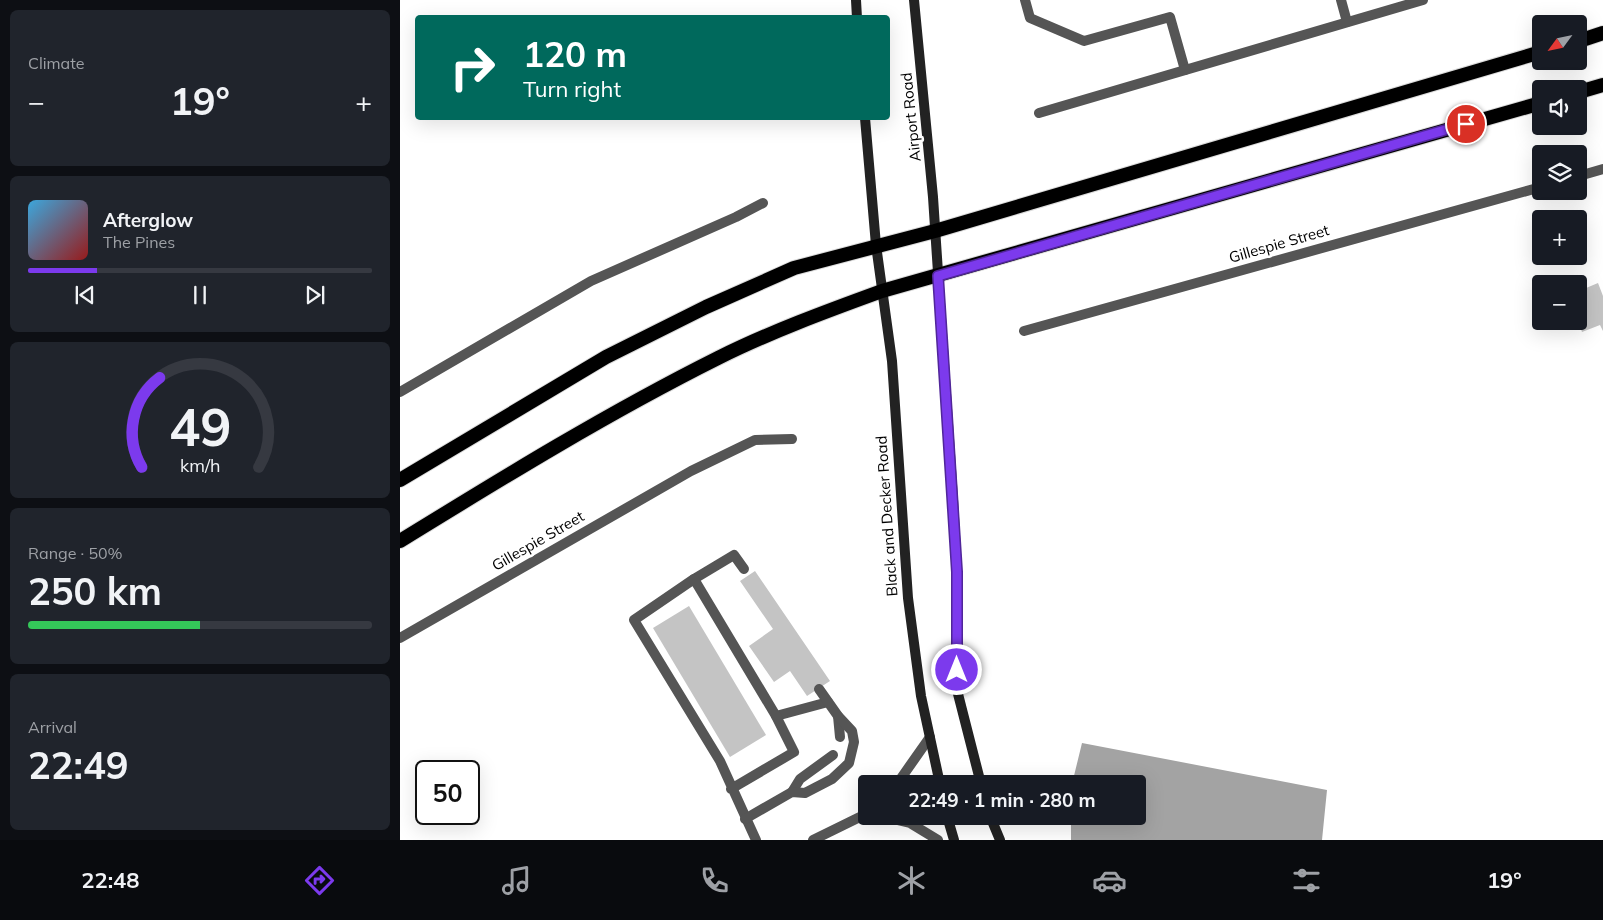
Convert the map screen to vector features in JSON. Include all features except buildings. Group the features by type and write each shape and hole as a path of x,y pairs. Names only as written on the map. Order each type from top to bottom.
{"highway":[{"path":"1588,38 1603,34"},
{"path":"400,480 606,357 706,306 794,268 935,231 1532,55"},
{"path":"1587,90 1603,85"},
{"path":"400,541 534,458 718,358 818,314 882,291 1532,106"}],"main road":[{"path":"856,0 857,15"},
{"name":"Airport Road","path":"914,0 935,231"},
{"path":"865,120 876,246"},
{"path":"935,231 957,572 957,690 979,775"},
{"name":"Black and Decker Road","path":"876,246 892,361 908,598 921,696 938,775"},
{"path":"950,825 954,840"},
{"path":"994,825 1000,840"}],"street":[{"path":"1024,0 1030,18 1084,41 1170,17 1185,70"},
{"path":"1341,0 1347,22"},
{"path":"1038,112 1424,0"},
{"path":"1587,174 1603,169"},
{"name":"Gillespie Street","path":"1024,331 1532,190"},
{"path":"400,392 591,281 763,203"},
{"name":"Gillespie Street","path":"400,638 691,470 755,440 792,438"},
{"path":"744,569 734,555 694,579 634,620 720,761 731,789 756,840"},
{"path":"694,579 776,716 794,752 731,789"},
{"path":"792,792 805,793 832,779 849,763 854,742 852,731 838,716 819,688"},
{"path":"776,716 828,702"},
{"path":"838,716 840,737"},
{"path":"903,775 930,737"},
{"path":"745,819 792,792 800,779 832,755"},
{"path":"814,840 858,818"},
{"path":"913,825 938,840"}],"shaded area":[{"path":"1082,743 1327,790 1322,840 1071,840 1071,825 1146,825 1146,775 1074,775"}],"route":[{"path":"957,670 957,572 938,276 1466,124"}]}
